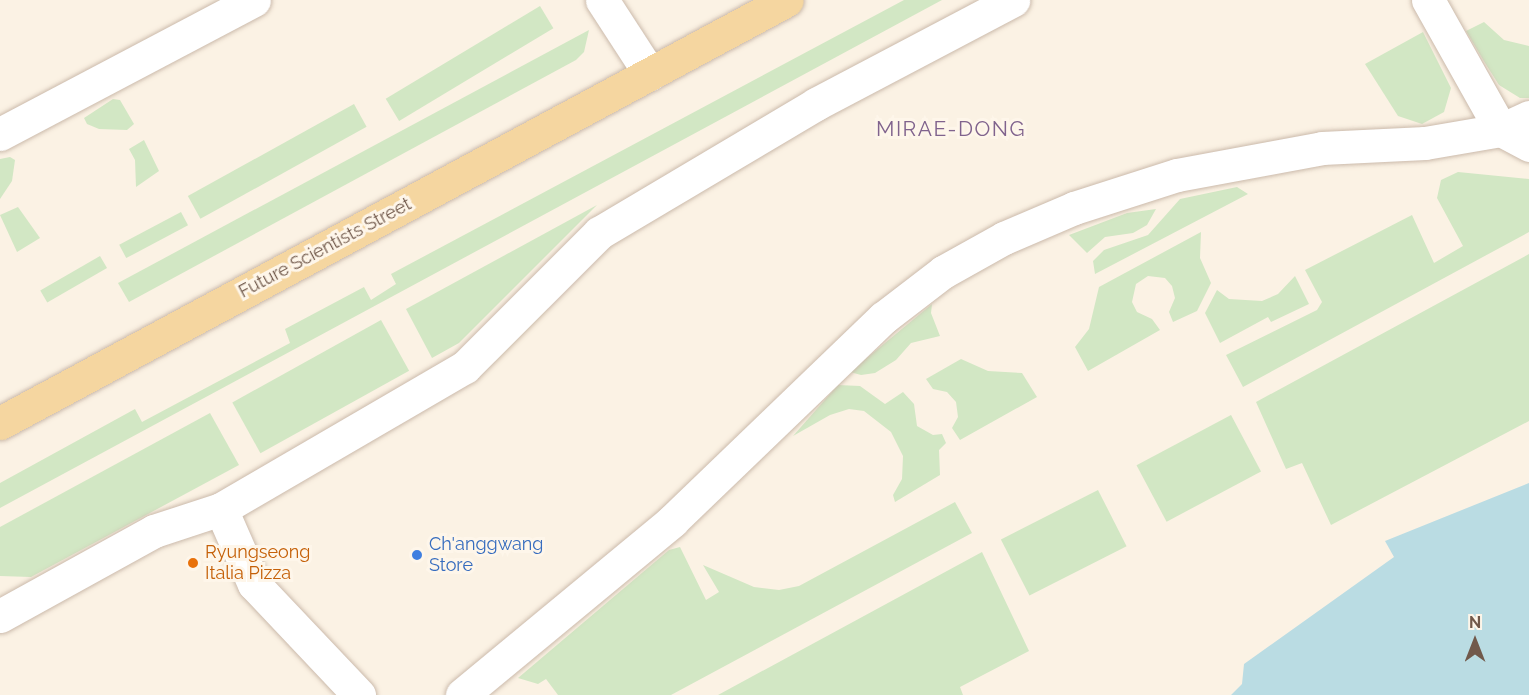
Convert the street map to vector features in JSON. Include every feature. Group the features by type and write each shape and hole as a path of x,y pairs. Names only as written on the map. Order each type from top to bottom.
{"main road":[{"name":"Future Scientists Street","path":"0,423 787,0"}],"street":[{"path":"0,134 254,0"},
{"path":"602,0 650,74"},
{"path":"0,616 154,531 220,508 465,367 599,233 816,104 1014,0"},
{"path":"462,695 672,521 883,318 943,272 1004,238 1074,208 1177,175 1322,148 1425,143 1520,131 1428,0"},
{"path":"220,508 254,584 359,695"}],"green space":[{"path":"904,0 942,0 0,508 0,483 135,409 142,422 290,343 285,329 364,287 371,300 396,284 391,274"},
{"path":"540,6 553,28 399,121 386,99"},
{"path":"1484,22 1504,40 1529,46 1529,98 1520,98 1499,85 1466,31"},
{"path":"589,30 584,52 576,60 129,302 118,283"},
{"path":"1423,32 1451,88 1444,112 1422,124 1398,116 1365,64"},
{"path":"113,99 120,100 134,124 127,130 99,129 87,124 84,118"},
{"path":"354,104 367,127 200,219 188,196"},
{"path":"144,140 159,171 136,187 135,160 129,149"},
{"path":"10,157 15,160 12,181 0,199 0,159"},
{"path":"1458,172 1529,179 1529,232 1243,387 1226,355 1317,310 1322,302 1305,270 1412,215 1434,263 1463,246 1437,198 1441,180"},
{"path":"1237,187 1248,194 1095,274 1093,261 1104,250 1148,235 1180,199"},
{"path":"597,205 459,343 432,358 406,309"},
{"path":"18,207 40,238 17,252 0,215"},
{"path":"1156,209 1147,225 1133,233 1105,237 1087,253 1069,235 1127,213"},
{"path":"181,212 188,225 126,258 119,245"},
{"path":"1201,232 1200,258 1211,283 1197,311 1173,322 1169,312 1175,298 1172,286 1165,278 1148,276 1136,284 1132,302 1137,312 1152,319 1160,330 1088,371 1075,347 1089,329 1099,287"},
{"path":"1529,254 1529,421 1331,525 1302,463 1286,469 1256,402"},
{"path":"100,256 107,268 47,303 40,290"},
{"path":"1295,276 1309,304 1271,322 1268,317 1220,343 1205,313 1217,290 1229,299 1262,301 1278,294"},
{"path":"932,304 931,313 940,336 911,343 896,360 875,373 861,375 850,372"},
{"path":"381,320 409,371 260,453 232,402"},
{"path":"961,359 988,371 1022,373 1037,397 960,440 952,428 958,417 956,402 947,392 933,389 926,379"},
{"path":"838,385 860,386 885,404 903,392 914,404 917,426 933,435 942,434 946,443 939,450 940,475 895,502 893,495 902,479 903,456 891,432 864,411 849,409 830,415 793,436"},
{"path":"210,413 239,465 31,577 0,576 0,527"},
{"path":"1231,415 1261,472 1167,522 1137,465"},
{"path":"1098,490 1127,546 1029,596 1001,539"},
{"path":"955,502 972,533 671,695 558,695 546,679 538,684 518,678 669,550 680,547 706,600 719,592 703,565 754,587 779,590 799,586"},
{"path":"982,552 1029,651 960,687 963,695 718,695"}],"water":[{"path":"1529,483 1529,695 1231,695 1242,684 1244,664 1394,557 1385,541"}],"place":[{"name":"Ch'anggwang Store","path":"417,555"},
{"name":"Ryungseong Italia Pizza","path":"193,563"}],"district":[{"name":"MIRAE-DONG","path":"951,129"}]}
